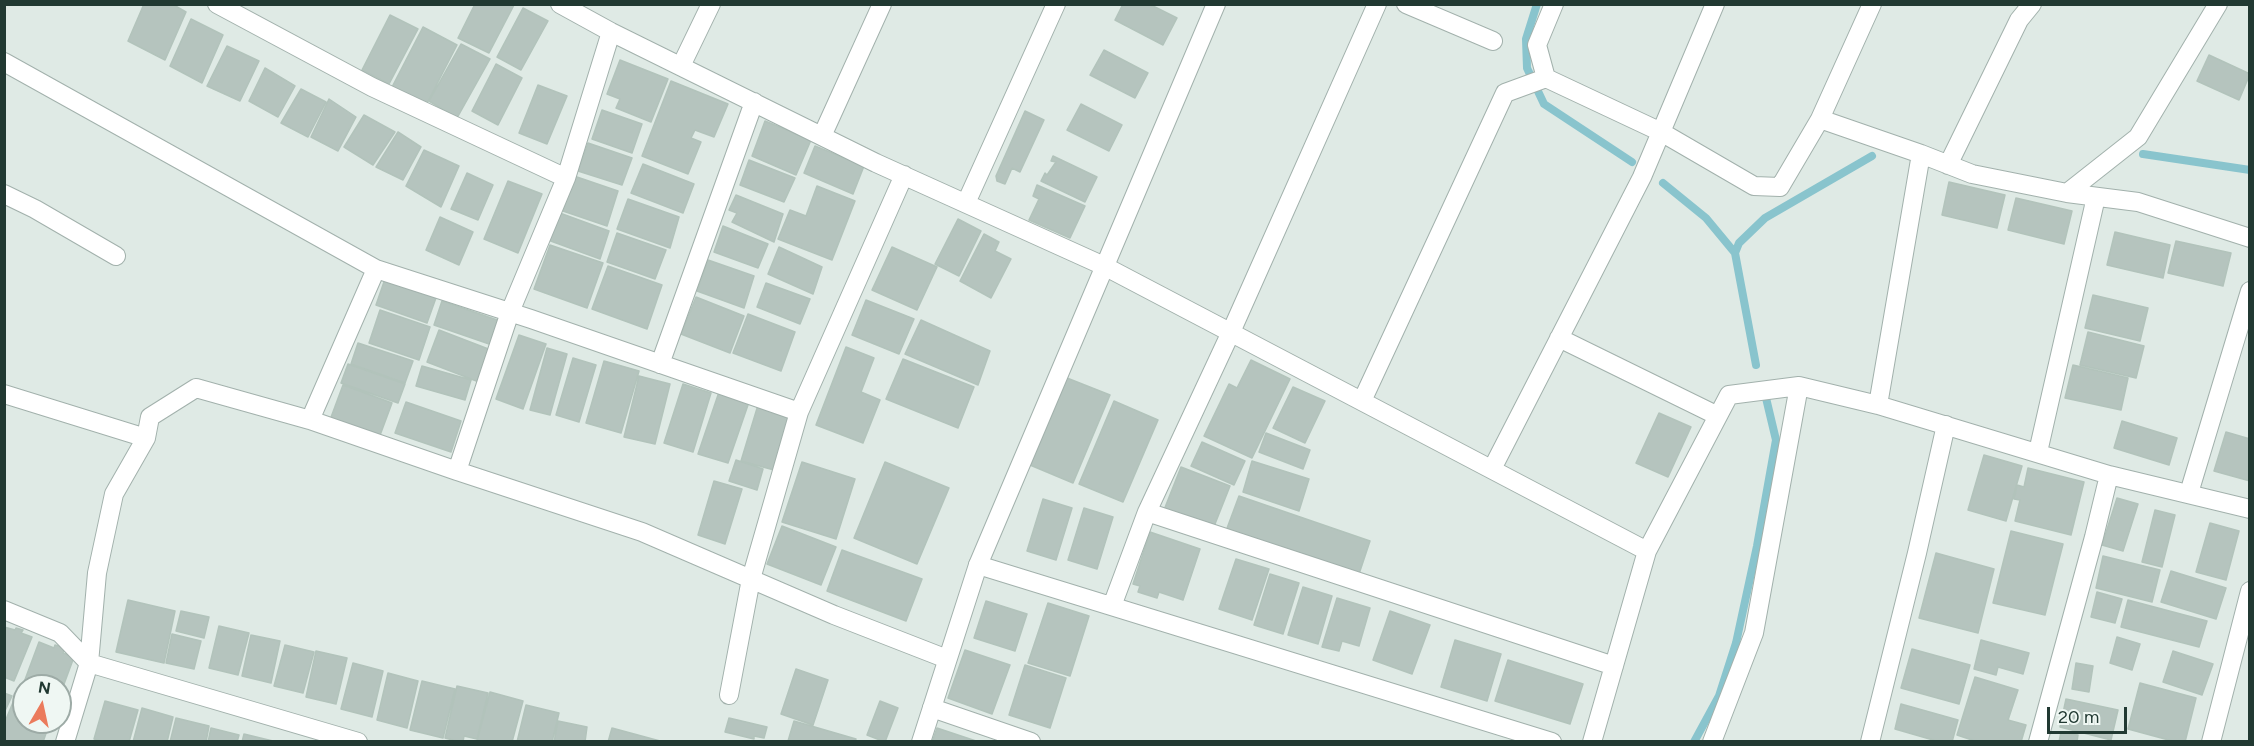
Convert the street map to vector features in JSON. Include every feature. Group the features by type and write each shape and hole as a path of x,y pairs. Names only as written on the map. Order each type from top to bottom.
{"street":[{"path":"217,4 372,87 566,178"},
{"path":"560,4 610,32 822,136 1104,266 1647,550"},
{"path":"681,66 711,4"},
{"path":"822,136 882,4"},
{"path":"966,204 1056,4"},
{"path":"921,741 978,565 1216,4"},
{"path":"1112,606 1147,512 1231,332 1377,4"},
{"path":"1406,4 1493,41"},
{"path":"1546,78 1537,45 1554,4"},
{"path":"1492,469 1642,177 1715,4"},
{"path":"1362,401 1504,93 1546,78 1661,132 1754,186 1780,187 1820,119 1872,4"},
{"path":"1948,165 2019,20 2032,4"},
{"path":"2067,193 2138,137 2218,4"},
{"path":"457,471 510,312 566,178 610,32"},
{"path":"4,62 376,268 799,412"},
{"path":"660,364 754,102"},
{"path":"1820,119 1972,174 2067,193 2138,202 2250,238"},
{"path":"1878,405 1921,154"},
{"path":"729,695 751,579 799,412 904,175"},
{"path":"4,194 35,209 116,256"},
{"path":"2038,452 2096,197"},
{"path":"309,420 376,268"},
{"path":"2189,494 2250,291"},
{"path":"1559,338 1718,416"},
{"path":"1712,741 1754,633 1799,386"},
{"path":"1592,741 1647,550 1729,395 1799,386 1878,405 2109,475 2250,509"},
{"path":"65,741 89,663 97,573 114,494 146,438 150,417 196,388 309,420 642,532 834,615 947,659"},
{"path":"4,394 146,438"},
{"path":"1870,741 1946,425"},
{"path":"2038,741 2109,475"},
{"path":"1147,512 1614,666"},
{"path":"978,565 1552,741"},
{"path":"2211,741 2250,591"},
{"path":"4,610 60,633 89,663 358,741"},
{"path":"932,708 1031,741"}],"building":[{"path":"144,4 172,4 186,12 165,60 128,41"},
{"path":"475,4 514,5 489,53 458,38"},
{"path":"1123,4 1149,4 1177,18 1163,45 1115,20"},
{"path":"523,8 548,21 521,70 497,57"},
{"path":"390,15 418,29 389,84 362,70"},
{"path":"191,19 223,35 202,83 170,66"},
{"path":"423,27 457,45 425,107 391,89"},
{"path":"461,44 490,59 457,118 429,101"},
{"path":"227,46 259,61 240,101 207,86"},
{"path":"1104,50 1148,73 1135,98 1090,75"},
{"path":"2209,55 2250,74 2239,100 2197,81"},
{"path":"620,60 668,79 651,122 616,108 620,99 607,94"},
{"path":"496,64 522,78 498,125 472,111"},
{"path":"265,68 295,86 278,117 249,101"},
{"path":"671,81 728,104 714,137 695,130 691,138 701,142 688,174 642,156"},
{"path":"538,85 567,96 547,144 519,133"},
{"path":"301,89 326,102 308,137 281,123"},
{"path":"329,99 356,117 338,151 311,137"},
{"path":"1081,104 1122,125 1109,151 1067,130"},
{"path":"602,110 642,124 632,153 592,139"},
{"path":"1025,111 1044,120 1020,172 1012,168 1005,184 997,181 996,176"},
{"path":"364,115 395,132 373,165 344,147"},
{"path":"765,121 811,140 796,175 752,156"},
{"path":"398,132 421,147 403,180 376,167"},
{"path":"588,143 632,158 622,185 578,171"},
{"path":"815,146 864,166 853,194 804,173"},
{"path":"424,150 459,166 441,207 406,186"},
{"path":"1053,156 1097,177 1085,202 1041,181 1045,173 1047,175 1056,162 1051,161"},
{"path":"749,160 795,178 784,202 740,185"},
{"path":"643,164 694,184 683,213 631,193"},
{"path":"467,173 493,185 478,220 451,209"},
{"path":"574,176 618,191 607,226 563,211"},
{"path":"508,181 542,194 518,253 484,239"},
{"path":"1949,182 2005,195 1997,228 1942,215"},
{"path":"1037,185 1085,206 1070,238 1029,220 1039,199 1033,196"},
{"path":"817,186 855,201 832,260 778,239 790,210 806,216"},
{"path":"736,195 783,214 774,242 732,222 737,213 729,210"},
{"path":"2016,198 2072,211 2064,244 2008,230"},
{"path":"628,199 679,217 670,248 617,229"},
{"path":"557,212 609,231 600,259 548,240"},
{"path":"440,217 473,232 459,265 426,250"},
{"path":"958,219 981,231 959,276 935,264"},
{"path":"723,226 768,244 758,268 714,252"},
{"path":"2115,232 2170,245 2163,278 2107,265"},
{"path":"617,233 666,250 655,279 607,262"},
{"path":"984,234 999,242 995,251 1011,259 991,298 960,281"},
{"path":"2176,241 2231,253 2223,286 2168,273"},
{"path":"550,245 603,263 587,308 534,289"},
{"path":"779,247 822,267 813,294 768,274"},
{"path":"892,247 937,267 917,310 872,290"},
{"path":"708,260 754,276 744,308 697,291"},
{"path":"608,266 662,285 647,329 592,309"},
{"path":"386,276 437,295 427,323 376,305"},
{"path":"766,283 810,299 800,324 757,307"},
{"path":"2093,295 2148,308 2140,341 2085,328"},
{"path":"696,297 744,316 730,353 681,334"},
{"path":"866,300 914,319 899,354 852,335"},
{"path":"442,301 503,322 495,346 434,325"},
{"path":"380,310 430,327 419,360 369,343"},
{"path":"748,314 795,332 781,371 733,353"},
{"path":"921,320 990,351 978,385 905,354"},
{"path":"439,330 491,350 479,382 427,362"},
{"path":"2088,332 2144,346 2136,378 2080,365"},
{"path":"519,335 546,344 523,409 496,399"},
{"path":"358,343 413,361 405,383 351,364"},
{"path":"846,347 874,358 861,392 880,400 863,443 816,425"},
{"path":"547,348 567,354 550,415 530,410"},
{"path":"573,358 596,365 579,422 556,415"},
{"path":"903,359 974,387 958,428 886,399"},
{"path":"1251,360 1290,379 1252,458 1204,436 1229,384 1237,388"},
{"path":"604,361 639,371 621,433 586,423"},
{"path":"348,364 405,384 398,403 341,383"},
{"path":"2073,365 2128,378 2121,410 2065,398"},
{"path":"422,366 471,380 465,400 416,386"},
{"path":"639,376 670,384 655,444 624,437"},
{"path":"1067,378 1110,395 1073,483 1030,465"},
{"path":"683,384 711,393 693,452 664,443"},
{"path":"343,385 392,403 379,438 330,420"},
{"path":"1293,387 1325,401 1305,443 1273,428"},
{"path":"719,392 749,402 728,463 698,454"},
{"path":"1114,401 1158,420 1123,502 1079,484"},
{"path":"406,402 461,421 451,452 395,433"},
{"path":"758,405 791,415 774,470 741,461"},
{"path":"1659,413 1691,427 1668,477 1636,463"},
{"path":"2122,421 2177,438 2169,465 2114,448"},
{"path":"2226,432 2250,439 2250,481 2214,471"},
{"path":"1266,433 1310,450 1303,469 1259,452"},
{"path":"1202,442 1245,461 1234,485 1191,466"},
{"path":"1984,455 2022,466 2006,521 1968,510"},
{"path":"736,460 763,469 757,490 729,481"},
{"path":"1252,461 1309,479 1299,511 1243,492"},
{"path":"802,462 855,479 836,539 782,522"},
{"path":"885,462 949,488 917,564 854,538"},
{"path":"1181,467 1230,486 1213,529 1164,510"},
{"path":"2028,468 2084,482 2071,535 2015,521 2020,500 2014,499 2017,485 2024,487"},
{"path":"714,481 742,489 725,544 698,535"},
{"path":"1239,496 1370,541 1358,577 1226,531"},
{"path":"2117,498 2138,504 2123,551 2102,545"},
{"path":"1043,499 1072,508 1056,560 1027,551"},
{"path":"1084,508 1113,517 1097,569 1068,560"},
{"path":"2155,510 2175,515 2162,567 2142,562"},
{"path":"2210,523 2239,531 2226,580 2196,572"},
{"path":"782,526 836,547 821,585 767,564"},
{"path":"2011,531 2063,544 2045,615 1993,603"},
{"path":"1150,532 1200,549 1183,600 1159,592 1157,598 1138,592 1140,586 1133,584"},
{"path":"842,550 922,579 906,621 827,591"},
{"path":"1936,553 1994,569 1978,633 1919,618"},
{"path":"2103,556 2160,570 2152,602 2096,588"},
{"path":"1236,559 1269,569 1252,620 1219,609"},
{"path":"2171,571 2226,588 2216,619 2161,602"},
{"path":"1270,574 1299,583 1283,634 1254,625"},
{"path":"1303,587 1332,596 1318,644 1288,635"},
{"path":"2097,592 2122,599 2115,623 2091,617"},
{"path":"1337,598 1370,608 1359,646 1342,641 1339,651 1322,647"},
{"path":"128,600 175,611 164,663 116,652"},
{"path":"2128,600 2207,621 2199,647 2121,627"},
{"path":"986,601 1027,614 1015,651 974,638"},
{"path":"1048,603 1089,616 1070,676 1028,663"},
{"path":"181,611 209,617 204,638 176,631"},
{"path":"1390,611 1430,625 1412,674 1373,660"},
{"path":"219,626 249,633 238,675 209,668"},
{"path":"4,627 23,630 21,633 32,637 17,674 12,674 12,680 4,677"},
{"path":"172,634 201,641 194,669 166,663"},
{"path":"251,635 280,641 271,683 242,676"},
{"path":"2117,637 2140,644 2132,670 2110,663"},
{"path":"1455,640 1501,654 1487,701 1441,687"},
{"path":"1981,640 2029,653 2023,674 1998,667 1996,675 1974,669"},
{"path":"39,642 54,648 55,645 65,648 63,653 74,657 68,674 27,674"},
{"path":"285,645 314,652 303,693 274,686"},
{"path":"1912,649 1970,665 1959,704 1901,688"},
{"path":"965,650 1010,665 992,714 948,698"},
{"path":"316,651 347,658 336,704 306,697"},
{"path":"2173,651 2213,664 2202,695 2163,682"},
{"path":"1508,660 1583,684 1570,724 1495,701"},
{"path":"353,663 383,671 372,717 341,709"},
{"path":"2076,663 2093,666 2089,692 2072,689"},
{"path":"1025,665 1066,678 1050,728 1009,715"},
{"path":"796,669 828,680 813,725 781,714"},
{"path":"388,673 418,681 407,728 377,720"},
{"path":"1975,677 2018,690 2008,720 2026,725 2021,742 1978,742 1957,735"},
{"path":"422,681 455,689 443,738 410,730"},
{"path":"2140,683 2196,698 2185,742 2176,742 2128,729"},
{"path":"457,686 488,693 477,739 464,736 463,742 460,742 445,738"},
{"path":"490,692 523,701 512,742 477,741"},
{"path":"4,693 12,696 4,713"},
{"path":"2066,699 2118,710 2111,740 2060,727"},
{"path":"105,701 138,710 129,742 104,742 94,739"},
{"path":"880,701 898,708 885,742 867,735"},
{"path":"1901,704 1958,720 1952,742 1940,742 1895,729"},
{"path":"12,705 12,734 46,734 43,742 4,742 4,724"},
{"path":"526,705 559,713 552,742 517,742"},
{"path":"142,708 173,717 167,742 133,742"},
{"path":"176,718 209,726 206,742 170,742"},
{"path":"729,718 767,727 764,738 754,736 754,739 725,732"},
{"path":"558,721 587,727 585,742 554,742"},
{"path":"794,721 856,739 855,742 788,741"},
{"path":"211,728 239,735 237,742 208,742"},
{"path":"612,728 660,741 660,742 608,742"},
{"path":"937,728 976,741 976,742 932,742"},
{"path":"2061,732 2078,735 2077,742 2059,742"},
{"path":"244,734 277,742 242,742"}],"waterway":[{"path":"1537,4 1526,39 1527,68 1544,104 1632,162"},
{"path":"2143,154 2250,170"},
{"path":"1756,365 1735,253 1739,243 1765,218 1872,156"},
{"path":"1663,183 1706,218 1735,253"},
{"path":"1694,742 1719,696 1736,643 1757,546 1776,440 1766,398"}]}
